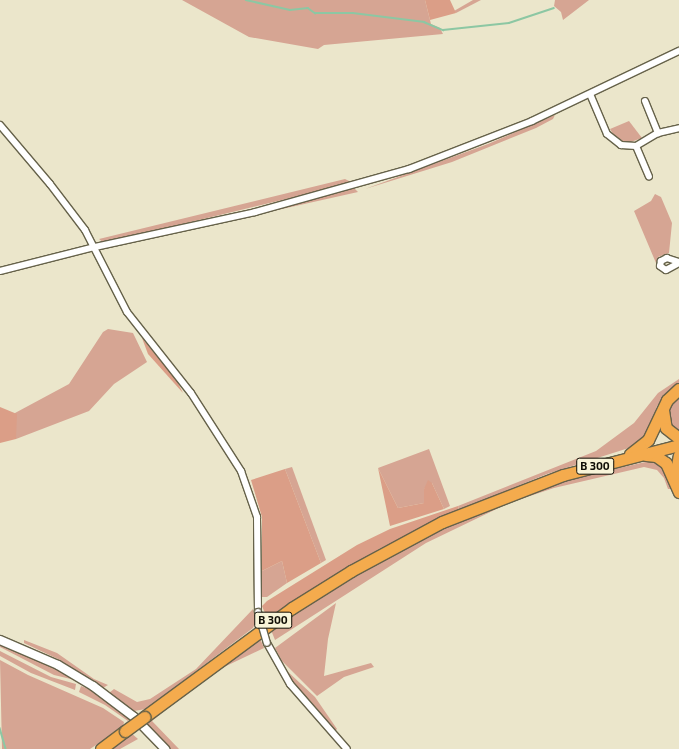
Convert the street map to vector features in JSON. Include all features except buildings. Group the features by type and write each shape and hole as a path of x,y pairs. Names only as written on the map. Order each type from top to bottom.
{"highway":[{"path":"626,457 648,440 664,404 679,389"},
{"path":"664,404 665,426 672,435 679,438"},
{"name":"B 300","path":"101,749 264,626 382,554 471,509 526,487 626,457 679,445"},
{"path":"639,454 663,460 675,481 679,492"},
{"path":"675,481 676,463 679,455"}],"main road":[{"path":"0,640 58,665 114,701 134,717 165,749"}],"street":[{"path":"0,271 95,247 255,212 367,182 487,141 679,51"},
{"path":"590,94 611,140 626,146 636,146 658,133 679,128"},
{"path":"645,101 658,133"},
{"path":"0,125 50,184 95,247 128,312 191,393 249,487 259,533 256,581 258,612 267,643 290,684 347,749"},
{"path":"636,146 649,176"}],"shaded area":[{"path":"182,0 425,0 431,24 440,28 443,34 324,45 318,49 249,37"},
{"path":"425,0 450,0 456,13 430,20"},
{"path":"473,0 481,0 456,13 454,11"},
{"path":"555,0 589,0 563,20 561,12 554,6"},
{"path":"555,115 553,119 536,128 452,162 365,189 488,144"},
{"path":"629,121 642,138 628,143 616,139 610,129"},
{"path":"345,179 353,183 104,243 99,239"},
{"path":"354,188 358,192 183,231 342,192"},
{"path":"655,194 661,197 672,223 669,253 658,257 656,263 634,211 651,201"},
{"path":"108,329 133,333 147,362 114,384 89,411 16,439 15,413 69,384 103,332"},
{"path":"142,338 177,381 183,393 148,354"},
{"path":"679,379 679,385 657,406 650,428 643,440 635,446 547,474 459,510 458,506 596,451 634,423 658,393"},
{"path":"679,396 679,433 673,431 666,417 669,407"},
{"path":"0,407 17,414 16,439 0,443"},
{"path":"429,449 450,506 444,509 432,483 424,489 424,503 398,508 378,468"},
{"path":"650,461 662,464 672,489 668,489 664,478 657,470 644,467 554,488 509,503 426,543 275,640 271,630 331,588 452,523 560,481"},
{"path":"292,467 326,560 321,563 285,469"},
{"path":"378,468 398,508 424,503 424,489 428,480 432,483 444,509 390,526"},
{"path":"285,469 321,563 287,583 282,561 262,571 262,517 251,480"},
{"path":"458,506 459,510 379,549 269,617 264,611 262,606 267,601 357,545 390,529"},
{"path":"282,561 287,583 267,597 262,597 262,571"},
{"path":"336,603 328,639 324,676 371,663 374,667 344,677 317,696 282,661 275,648"},
{"path":"253,609 256,621 253,628 146,709 134,711 109,693 114,689 137,702 150,699 196,669"},
{"path":"259,636 264,648 224,667 194,687 152,721 179,749 170,749 144,723"},
{"path":"24,640 57,653 94,679 108,685 103,688 95,684 60,660 24,643"},
{"path":"0,642 33,655 79,681 54,675 0,647"},
{"path":"0,651 51,677 76,684 75,690 31,673 0,656"},
{"path":"0,660 28,675 103,708 124,722 123,727 90,749 2,749"},
{"path":"286,670 315,697 337,729 335,731 307,702 286,674"},
{"path":"81,686 91,690 131,718 128,721 105,705 79,692"},
{"path":"130,732 138,739 120,749 106,749"}],"waterway":[{"path":"246,0 290,10 308,8 315,13 353,13 424,22 443,30 509,23 554,8"},
{"path":"0,728 6,749"}]}
